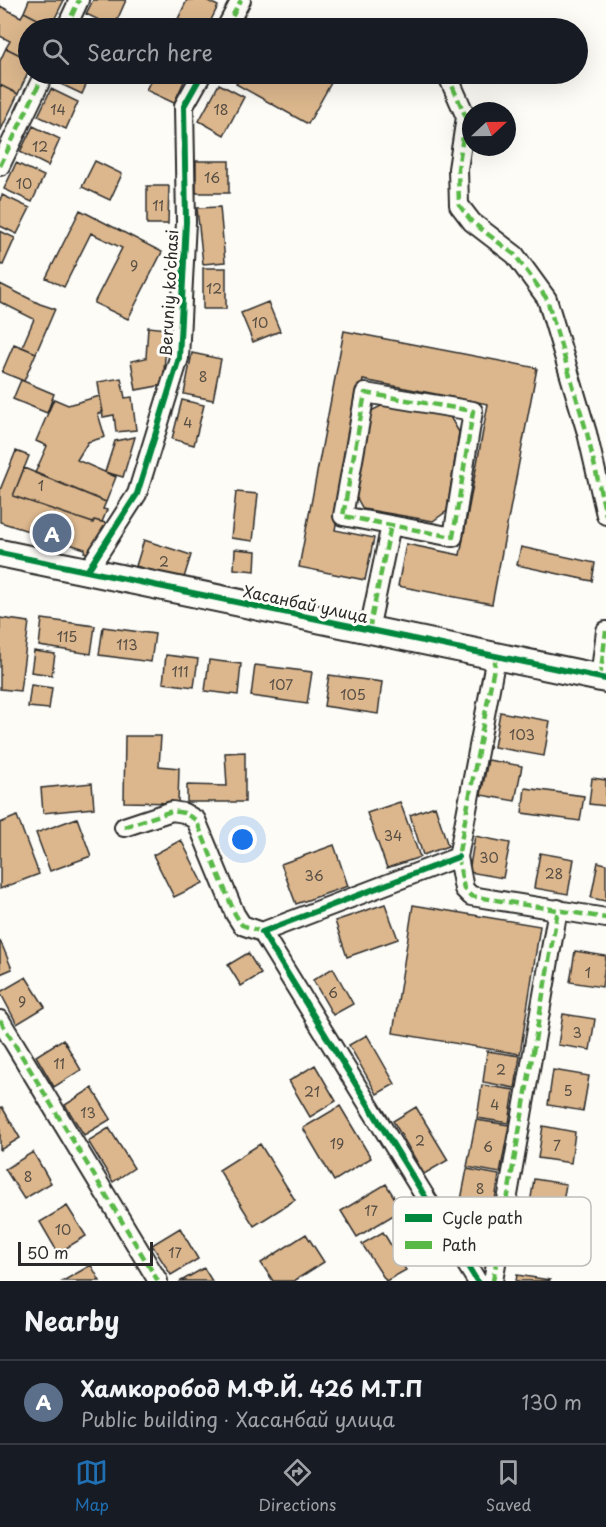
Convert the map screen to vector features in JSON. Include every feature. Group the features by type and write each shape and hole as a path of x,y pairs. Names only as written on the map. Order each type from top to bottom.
{"street":[{"path":"71,18 79,0"},
{"path":"231,18 241,0"},
{"path":"0,166 39,84"},
{"name":"Beruniy ko'chasi","path":"88,570 137,494 179,358 186,222 184,106 196,84"},
{"path":"451,84 466,117 458,168 459,205 472,222 515,255 547,299 604,495 606,515"},
{"path":"365,393 473,411 453,537 391,525 344,516 365,393"},
{"path":"369,630 391,525"},
{"name":"Хасанбай улица","path":"0,553 603,678"},
{"path":"603,678 606,632"},
{"path":"496,657 458,857 464,889 471,896 606,918"},
{"path":"124,827 172,810 184,813 195,820 235,914 242,925 262,932 425,1197"},
{"path":"262,932 458,857"},
{"path":"508,1197 558,909"},
{"path":"0,1020 158,1281"},
{"path":"468,1266 477,1281"},
{"path":"493,1281 496,1266"}],"building":[{"path":"29,0 64,0 55,18 36,18 24,12"},
{"path":"93,0 126,0 118,18 95,18 86,14"},
{"path":"187,0 206,0 218,6 212,18 178,18"},
{"path":"0,6 21,17 24,12 36,18 18,18 18,54 6,48 10,41 0,36"},
{"path":"6,48 18,54 18,84 23,84 18,94 0,85 0,61"},
{"path":"60,84 86,84 82,94"},
{"path":"149,84 183,84 174,103 146,90"},
{"path":"219,84 244,97 224,135 199,121"},
{"path":"236,84 330,84 308,124"},
{"path":"0,85 18,94 0,132"},
{"path":"51,89 78,102 66,129 38,116"},
{"path":"33,126 60,139 48,166 20,152"},
{"path":"95,161 122,174 110,200 82,187"},
{"path":"196,161 229,161 229,193 196,193"},
{"path":"16,163 44,176 32,202 4,189"},
{"path":"147,186 169,186 168,224 147,224"},
{"path":"2,195 30,208 17,234 0,226"},
{"path":"220,207 225,262 203,264 197,208"},
{"path":"80,210 162,252 128,319 94,303 122,248 91,233 64,287 46,278"},
{"path":"0,231 15,238 3,265 0,264"},
{"path":"203,268 226,268 226,309 203,309"},
{"path":"0,284 55,309 36,353 22,347 34,319 0,302"},
{"path":"268,302 280,331 253,342 241,313"},
{"path":"148,327 167,329 163,385 136,390 131,361 146,358"},
{"path":"344,331 537,368 492,604 398,586 406,544 460,555 488,404 363,380 335,530 374,538 365,580 299,567"},
{"path":"14,344 36,353 24,381 2,372"},
{"path":"192,353 221,359 213,400 184,394"},
{"path":"121,378 125,398 132,397 136,430 116,432 114,415 103,417 98,382"},
{"path":"21,380 54,394 47,413 13,399"},
{"path":"100,396 103,412 98,414 105,437 88,442 77,460 116,477 106,502 35,473 47,446 36,441 54,399 68,405"},
{"path":"182,400 204,405 194,445 172,439"},
{"path":"383,405 449,415 459,432 447,511 433,521 363,509 354,493 367,413"},
{"path":"135,437 123,477 105,472 115,441"},
{"path":"16,451 29,456 13,496 93,523 94,520 106,523 96,556 84,552 85,549 0,522 0,490"},
{"path":"24,468 106,502 103,509 107,510 102,522 94,520 93,523 13,496"},
{"path":"236,492 258,494 253,541 231,538"},
{"path":"144,540 191,555 183,581 136,566"},
{"path":"521,547 595,563 592,581 517,565"},
{"path":"235,549 256,551 255,571 234,569"},
{"path":"0,618 29,622 20,691 0,689"},
{"path":"42,619 95,626 91,654 39,646"},
{"path":"103,627 155,634 151,662 99,655"},
{"path":"34,651 55,654 52,675 31,672"},
{"path":"166,655 198,659 194,687 163,683"},
{"path":"209,660 241,664 238,695 205,691"},
{"path":"255,665 312,672 307,704 251,696"},
{"path":"329,675 382,682 378,714 324,706"},
{"path":"31,685 52,688 49,709 28,707"},
{"path":"500,712 550,721 544,756 494,747"},
{"path":"125,736 161,736 159,766 179,768 178,803 124,802"},
{"path":"245,752 245,802 187,802 187,785 227,786 225,753"},
{"path":"488,760 522,766 515,801 481,795"},
{"path":"592,778 606,780 606,806 589,804"},
{"path":"92,783 94,808 43,813 41,788"},
{"path":"525,788 584,796 580,821 522,813"},
{"path":"400,802 420,857 387,868 367,813"},
{"path":"435,806 448,846 423,855 410,815"},
{"path":"17,816 39,874 0,889 0,823"},
{"path":"77,818 91,856 50,871 36,833"},
{"path":"475,836 510,843 503,878 469,872"},
{"path":"181,840 203,883 174,897 153,855"},
{"path":"334,845 348,886 296,904 281,864"},
{"path":"540,853 574,859 568,894 534,888"},
{"path":"598,862 606,864 606,901 591,898"},
{"path":"385,904 398,939 347,957 335,921"},
{"path":"413,905 540,926 520,1054 393,1033"},
{"path":"0,940 12,969 0,974"},
{"path":"575,951 606,956 602,987 570,982"},
{"path":"248,953 261,974 241,986 228,965"},
{"path":"333,968 353,1004 333,1015 313,980"},
{"path":"26,977 45,1007 17,1024 0,992"},
{"path":"563,1014 595,1019 590,1050 558,1045"},
{"path":"367,1035 395,1084 377,1094 349,1045"},
{"path":"63,1039 81,1070 54,1087 36,1056"},
{"path":"487,1051 520,1056 515,1088 483,1082"},
{"path":"315,1065 336,1101 310,1117 289,1081"},
{"path":"553,1070 589,1076 583,1111 548,1105"},
{"path":"482,1085 514,1090 509,1123 477,1118"},
{"path":"92,1088 111,1119 84,1135 65,1105"},
{"path":"340,1106 371,1158 334,1181 303,1128"},
{"path":"2,1107 20,1138 0,1150 0,1108"},
{"path":"416,1107 448,1160 424,1174 393,1121"},
{"path":"476,1120 509,1125 500,1173 467,1167"},
{"path":"543,1126 575,1132 571,1163 538,1158"},
{"path":"109,1128 134,1168 113,1182 88,1141"},
{"path":"260,1144 295,1200 254,1226 219,1170"},
{"path":"33,1152 51,1183 24,1199 5,1169"},
{"path":"467,1169 499,1175 496,1197 462,1197"},
{"path":"534,1179 566,1184 564,1197 531,1197"},
{"path":"386,1184 394,1197 393,1215 357,1237 341,1211"},
{"path":"67,1206 86,1236 58,1253 40,1222"},
{"path":"180,1228 198,1259 171,1275 152,1245"},
{"path":"383,1232 393,1249 393,1266 404,1266 406,1270 386,1281 362,1244"},
{"path":"306,1234 324,1262 294,1281 273,1281 261,1263"},
{"path":"91,1265 100,1281 63,1281"},
{"path":"204,1268 212,1281 181,1281"},
{"path":"517,1275 550,1280 516,1281"}],"marked path":[{"path":"71,18 79,0"},
{"path":"231,18 241,0"},
{"path":"0,166 39,84"},
{"path":"451,84 466,117 458,169 459,205 472,222 515,255 547,299 587,433 606,515"},
{"path":"365,393 473,411 453,537 343,516 365,393"},
{"path":"369,630 391,525"},
{"path":"600,678 606,631"},
{"path":"496,657 458,857 464,889 471,896 606,918"},
{"path":"124,827 172,811 184,813 196,820 235,914 242,925 262,932"},
{"path":"508,1197 558,909"},
{"path":"0,1020 158,1281"},
{"path":"493,1281 496,1266"}],"cycle path":[{"path":"88,570 137,494 179,358 186,222 184,106 196,84"},
{"path":"0,553 606,679"},
{"path":"425,1197 262,932 458,857"},
{"path":"468,1266 477,1281"}],"place":[{"name":"Хамкоробод М.Ф.Й. 426 М.Т.П","path":"52,533"}]}
